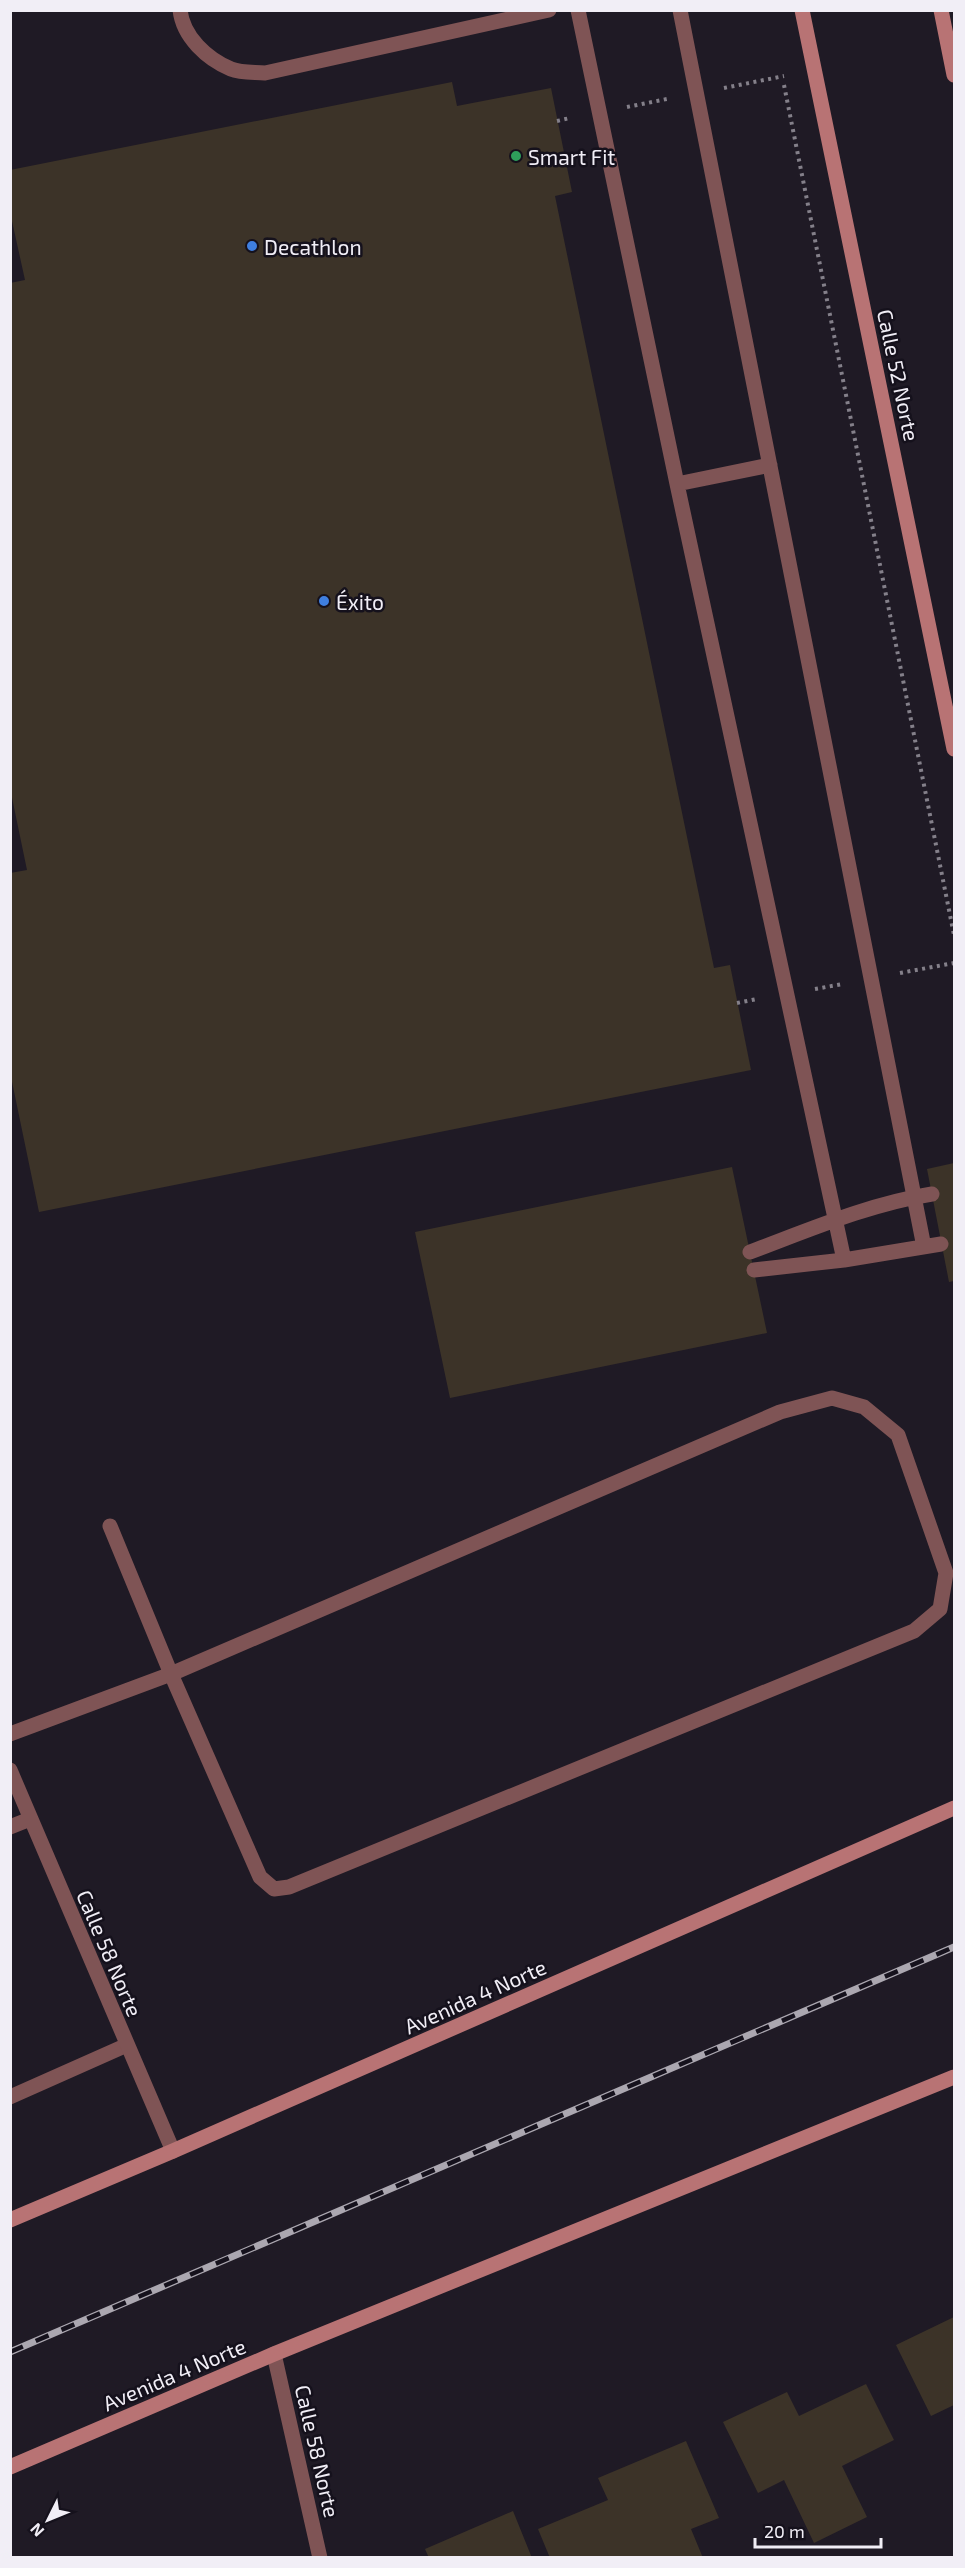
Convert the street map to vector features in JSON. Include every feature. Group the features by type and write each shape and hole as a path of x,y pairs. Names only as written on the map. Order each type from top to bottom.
{"main road":[{"name":"Calle 52 Norte","path":"802,10 954,749"},
{"path":"941,10 954,75"},
{"name":"Avenida 4 Norte","path":"10,2220 173,2151 954,1808"},
{"name":"Avenida 4 Norte","path":"10,2467 274,2354 954,2077"}],"street":[{"path":"180,10 181,20 202,52 233,70 265,74 549,10"},
{"path":"578,10 677,484 844,1260"},
{"path":"680,10 924,1247"},
{"path":"677,484 770,465"},
{"path":"750,1252 835,1220 932,1194"},
{"path":"754,1270 844,1260 941,1244"},
{"path":"10,1734 171,1674 780,1412 832,1398 864,1407 898,1435 946,1573 940,1609 914,1631 289,1887 274,1889 260,1877 171,1674 110,1526"},
{"name":"Calle 58 Norte","path":"10,1770 173,2151"},
{"path":"10,1827 30,1819"},
{"path":"10,2097 127,2045"},
{"name":"Calle 58 Norte","path":"274,2354 320,2558"}],"path":[{"path":"780,65 954,935"}],"building":[{"name":"Éxito","path":"452,82 457,106 551,88 572,192 555,196 714,968 730,965 751,1070 39,1212 10,1072 10,873 27,870 10,788 10,283 25,280 10,212 10,170"},
{"path":"954,1163 954,1281 949,1282 927,1169"},
{"path":"732,1167 767,1333 450,1398 415,1232"},
{"path":"954,2317 954,2405 931,2416 896,2345"},
{"path":"866,2384 894,2440 842,2466 867,2517 814,2543 784,2480 758,2493 723,2422 787,2392 799,2416"},
{"path":"686,2441 719,2518 691,2529 703,2558 550,2558 538,2529 608,2500 598,2478"},
{"path":"513,2511 532,2558 429,2558 425,2549"}],"railway":[{"path":"10,2352 954,1947"}],"place":[{"name":"Smart Fit","path":"516,156"},
{"name":"Decathlon","path":"252,246"},
{"name":"Éxito","path":"324,601"}]}
